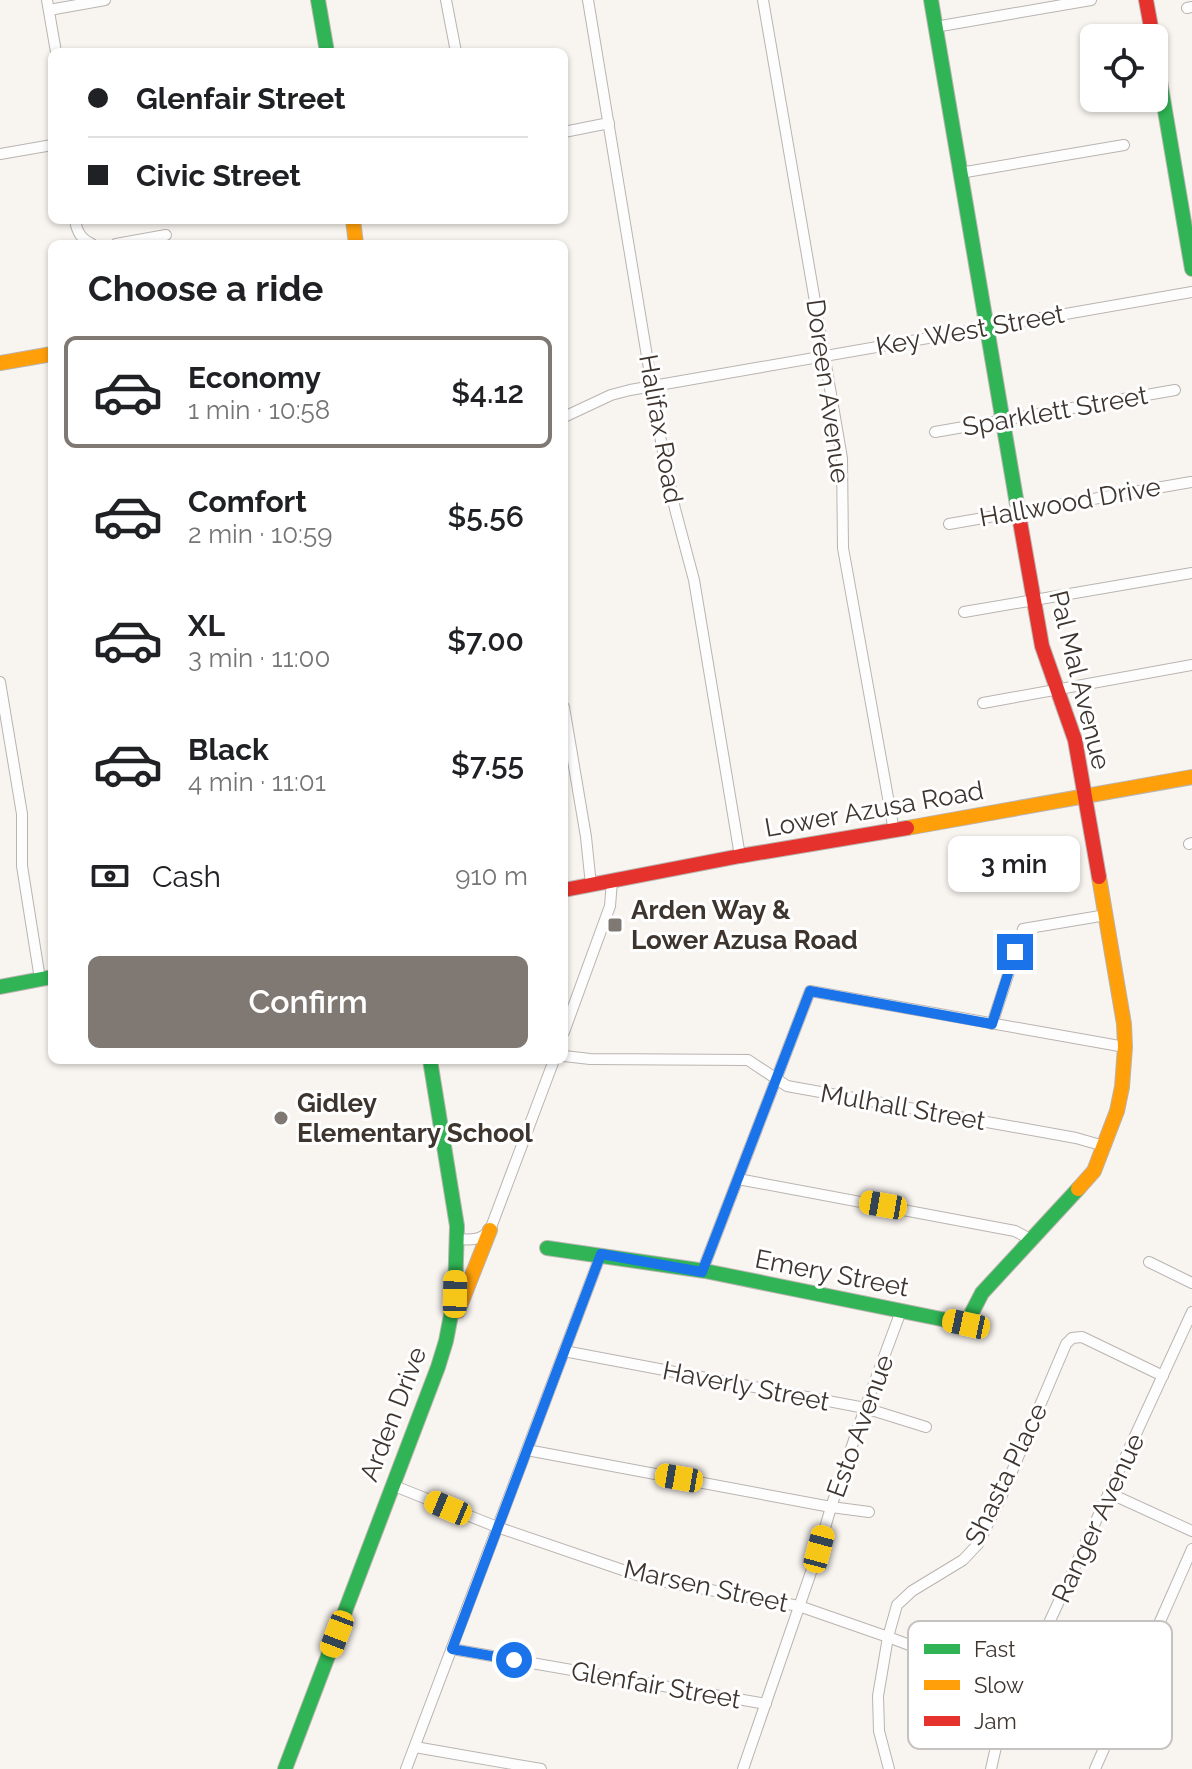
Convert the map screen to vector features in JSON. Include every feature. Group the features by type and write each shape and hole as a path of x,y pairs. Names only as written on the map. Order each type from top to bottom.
{"street":[{"path":"55,48 48,5 105,0"},
{"path":"318,0 326,48"},
{"path":"446,0 455,48"},
{"name":"Halifax Road","path":"588,0 669,483 694,580 740,856"},
{"name":"Doreen Avenue","path":"763,0 842,458 843,548 894,831"},
{"name":"Pal Mal Avenue","path":"931,0 1033,601 1042,646 1075,740 1124,1024 1125,1047 1117,1111 1094,1171 982,1293 966,1324"},
{"path":"935,27 1091,0"},
{"path":"1146,0 1150,24"},
{"path":"1165,112 1192,269"},
{"path":"568,131 609,123"},
{"path":"960,173 1124,145"},
{"path":"0,154 48,146"},
{"path":"138,240 166,235"},
{"name":"Key West Street","path":"568,415 611,395 652,385 1192,292"},
{"path":"0,363 48,355"},
{"name":"Sparklett Street","path":"935,432 1175,390"},
{"name":"Hallwood Drive","path":"949,524 1191,482"},
{"path":"964,612 1192,573"},
{"path":"983,703 1192,665"},
{"path":"0,682 22,814 22,866 46,978 0,987"},
{"path":"568,731 591,885"},
{"name":"Lower Azusa Road","path":"568,889 1192,777"},
{"path":"568,1021 610,906 612,881"},
{"path":"992,1024 1023,929 1106,915"},
{"path":"702,1272 810,991 1125,1047"},
{"name":"Mulhall Street","path":"568,1056 748,1060 787,1086 1076,1138 1104,1146"},
{"name":"Arden Drive","path":"285,1769 446,1341 455,1294 457,1226 431,1064"},
{"path":"446,1341 552,1064"},
{"path":"738,1179 1015,1231 1030,1239"},
{"path":"456,1239 477,1240 490,1230"},
{"name":"Emery Street","path":"547,1248 702,1272 966,1324"},
{"path":"406,1769 601,1254"},
{"path":"1149,1262 1192,1283"},
{"name":"Esto Avenue","path":"743,1769 901,1311"},
{"name":"Ranger Avenue","path":"1050,1621 1192,1312"},
{"name":"Shasta Place","path":"889,1769 879,1731 878,1696 897,1605 912,1591 963,1560 978,1544 1066,1344 1072,1338 1082,1337 1163,1376"},
{"name":"Haverly Street","path":"564,1351 865,1408 926,1427"},
{"path":"527,1450 869,1512"},
{"name":"Marsen Street","path":"392,1485 497,1527 649,1579 799,1606 908,1644"},
{"path":"1109,1493 1192,1531"},
{"path":"1160,1621 1192,1549"},
{"name":"Glenfair Street","path":"452,1649 766,1704"},
{"path":"415,1747 541,1769"},
{"name":"Ranger Avenue","path":"991,1769 996,1749"},
{"path":"1095,1769 1104,1749"}],"traffic: fast":[{"path":"318,0 326,48"},
{"path":"931,0 1019,516"},
{"path":"1165,112 1192,269"},
{"path":"0,987 48,978"},
{"path":"285,1769 446,1341 455,1294 457,1226 431,1064"},
{"path":"547,1248 705,1271 966,1324 982,1293 1078,1189"}],"traffic: slow":[{"path":"354,224 356,240"},
{"path":"0,363 48,355"},
{"path":"907,828 1192,777"},
{"path":"1078,1189 1094,1171 1117,1111 1125,1047 1124,1024 1099,877"},
{"path":"458,1311 490,1230"}],"traffic: jam":[{"path":"1146,0 1150,24"},
{"path":"1019,516 1042,646 1075,740 1099,877"},
{"path":"568,889 907,828"}],"place":[{"name":"Arden Way & Lower Azusa Road","path":"615,925"},
{"name":"Gidley Elementary School","path":"281,1118"}],"route":[{"path":"514,1660 452,1649 601,1254 702,1272 810,991 992,1024 1015,952"}]}
